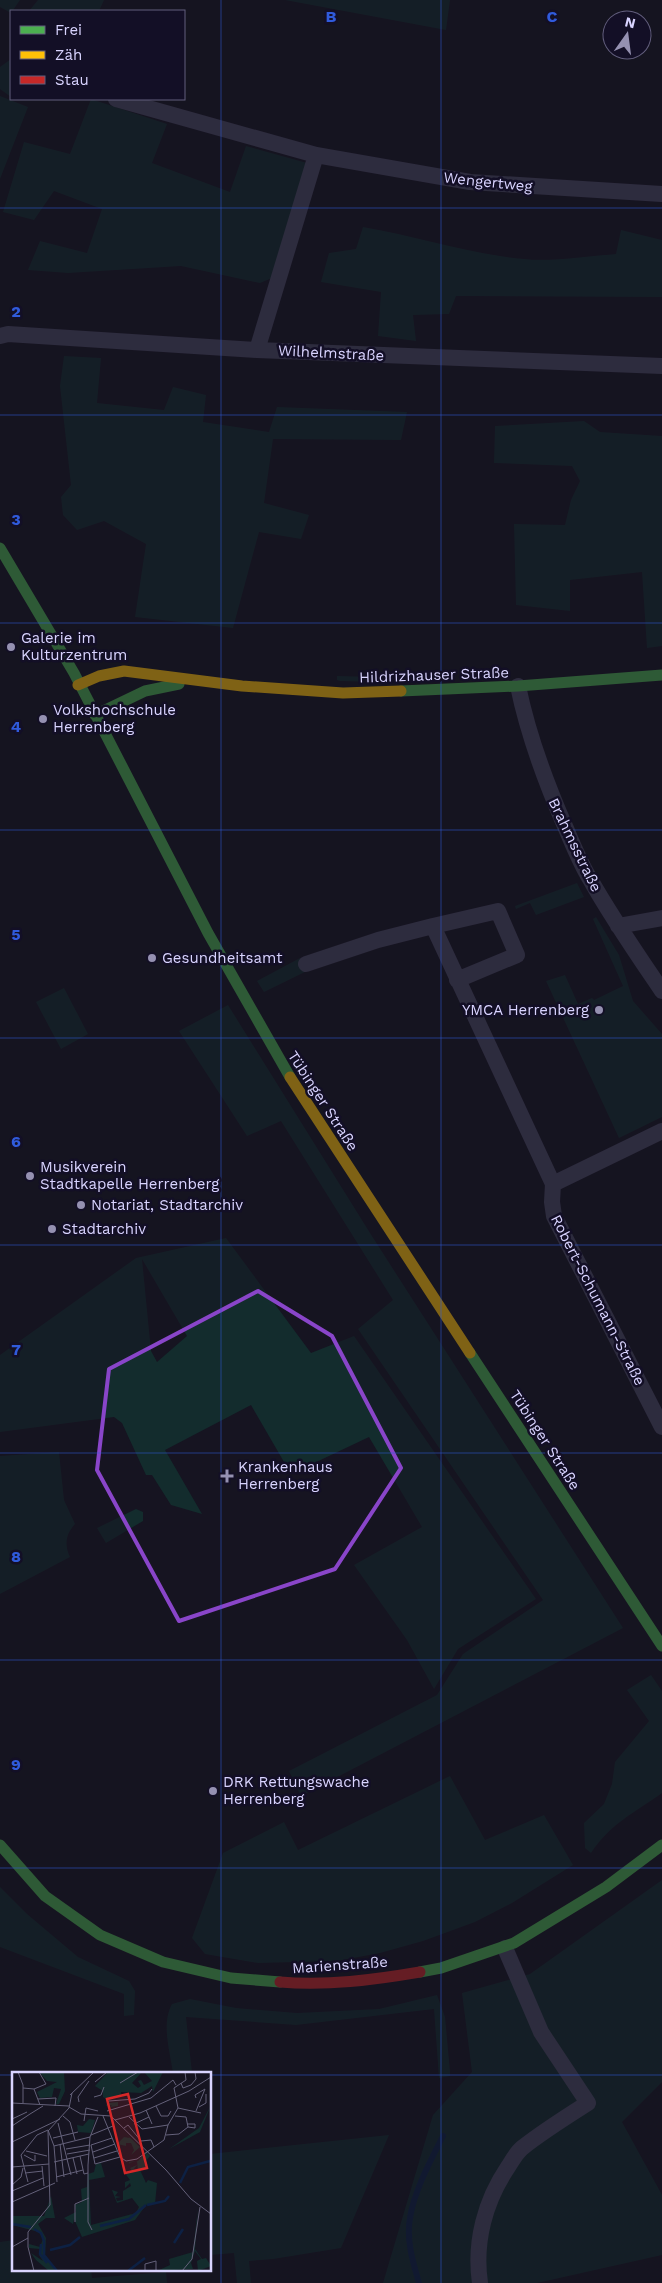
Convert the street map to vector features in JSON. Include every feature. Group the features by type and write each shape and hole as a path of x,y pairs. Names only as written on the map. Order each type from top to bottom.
{"main road":[{"name":"Tübinger Straße","path":"0,548 24,585 95,715 237,990 270,1045 308,1107 467,1346 550,1477 662,1646"},
{"name":"Hildrizhauser Straße","path":"78,685 99,676 124,671 250,687 343,693 518,686 662,675"},
{"name":"Hildrizhauser Straße","path":"95,715 127,696 165,685 208,681"},
{"name":"Marienstraße","path":"0,1845 27,1880 54,1905 119,1945 152,1958 216,1976 258,1982 312,1985 372,1980 436,1969 505,1948 598,1893 662,1845"}],"street":[{"name":"Wengertweg","path":"120,100 316,156 470,182 662,194"},
{"path":"257,350 316,156"},
{"name":"Wilhelmstraße","path":"0,336 8,334 257,350 662,366"},
{"name":"Brahmsstraße","path":"518,686 527,731 542,774 588,877 618,926 662,991"},
{"path":"306,964 378,940 498,911 517,955 457,980"},
{"path":"618,926 662,918"},
{"name":"Robert-Schumann-Straße","path":"433,926 553,1184 552,1202 554,1216 662,1427"},
{"path":"553,1184 662,1131"},
{"path":"480,2283 478,2265 480,2239 486,2210 497,2184 520,2150 588,2103 542,2032 505,1948"}],"highlighted area":[{"path":"258,1291 332,1336 401,1468 335,1569 179,1621 97,1470 109,1369"}],"green space":[{"path":"0,0 20,0 13,10 10,10 10,12 0,7"},
{"path":"38,0 104,0 99,10 30,10"},
{"path":"285,0 450,0 446,30"},
{"path":"10,60 10,96 0,89 0,67"},
{"path":"0,96 28,107 0,179"},
{"path":"91,100 94,100 167,124 152,163 230,192 246,146 307,163 272,278 260,283 181,266 68,273 28,270 40,241 87,253 102,209 54,191 34,220 3,212 24,142 70,154"},
{"path":"363,227 483,253 534,260 616,254 621,230 662,240 662,297 456,296 449,314 413,315 416,341 378,336 381,292 321,282 329,253 356,249"},
{"path":"64,356 101,358 97,403 164,410 173,387 206,395 203,422 269,432 277,407 407,412 401,440 273,439 264,503 309,515 301,539 259,532 233,628 135,617 146,544 104,521 77,530 63,515 61,497 71,485 60,386"},
{"path":"584,421 600,432 662,436 662,646 647,648 642,572 570,580 570,611 516,605 514,524 565,525 571,500 580,481 572,466 494,463 495,426"},
{"path":"337,676 375,677 378,679 376,682 340,681 337,680"},
{"path":"577,883 584,897 536,915 530,903 516,909 515,906"},
{"name":"YMCA Herrenberg","path":"596,917 619,955 633,1001 662,1034 662,1117 619,1138 546,981 565,975 578,1004 592,998 594,1000 623,986 593,919"},
{"path":"300,958 307,971 264,992 257,981"},
{"path":"64,988 88,1034 61,1049 36,1002"},
{"path":"228,1005 370,1233 623,1628 301,1796 289,1771 437,1695 463,1654 543,1600 358,1329 393,1300 281,1121 247,1136 179,1031"},
{"path":"226,1238 311,1353 354,1336 536,1599 458,1649 434,1689 407,1640 354,1565 422,1527 369,1437 291,1474 251,1405 165,1450 202,1514 171,1505 152,1475 146,1475 122,1423 114,1417 0,1432 0,1355 136,1258","holes":["142,1259 187,1336 157,1362 151,1351"]},
{"path":"59,1452 64,1500 75,1524 67,1539 70,1557 0,1594 0,1456"},
{"path":"136,1509 143,1512 143,1521 106,1543 97,1528"},
{"path":"651,1675 662,1691 662,1793 614,1827 591,1853 585,1848 584,1823 604,1804 612,1784 615,1762 649,1721 627,1690"},
{"path":"450,1776 485,1840 544,1815 573,1865 512,1903 475,1922 423,1941 380,1953 337,1961 258,1963 205,1954 192,1938 223,1853 284,1822 298,1850"},
{"path":"662,1880 662,2082 622,2122 662,2195 662,2255 537,2283 383,2283 433,2115 472,2072 462,1993 530,1974"},
{"path":"0,1887 27,1914 78,1957 129,1981 135,1991 134,2015 124,2016 124,1994 0,1947"},
{"path":"437,1995 445,2017 450,2076 439,2078 434,2009 296,2025 186,2017 192,2072 173,2072 167,2029 167,2020 172,2004 190,1999 236,2008 297,2013 379,2009"},
{"path":"389,2135 341,2248 249,2261 251,2283 237,2283 234,2253 211,2255 211,2154"},
{"path":"12,2240 12,2270 91,2270 92,2278 166,2272 167,2283 0,2283 0,2242"}],"waterway":[{"path":"419,2283 412,2259 409,2234 410,2218 419,2187 443,2136"}],"traffic: fast":[{"path":"0,548 74,673 208,933 290,1077"},
{"path":"401,691 518,686 662,675"},
{"path":"95,715 145,691 179,684"},
{"path":"470,1353 662,1646"},
{"path":"0,1845 45,1896 100,1935 163,1962 231,1978 280,1982"},
{"path":"420,1972 441,1968 514,1943 606,1887 662,1845"}],"traffic: slow":[{"path":"78,685 99,676 124,671 242,686 343,693 401,691"},
{"path":"290,1077 470,1353"}],"traffic: jam":[{"path":"280,1982 350,1982 420,1972"}],"place":[{"name":"Galerie im Kulturzentrum","path":"11,647"},
{"name":"Volkshochschule Herrenberg","path":"43,719"},
{"name":"Gesundheitsamt","path":"152,958"},
{"name":"YMCA Herrenberg","path":"599,1010"},
{"name":"Musikverein Stadtkapelle Herrenberg","path":"30,1176"},
{"name":"Notariat, Stadtarchiv","path":"81,1205"},
{"name":"Stadtarchiv","path":"52,1229"},
{"name":"Krankenhaus Herrenberg","path":"227,1476"},
{"name":"DRK Rettungswache Herrenberg","path":"213,1791"}]}
